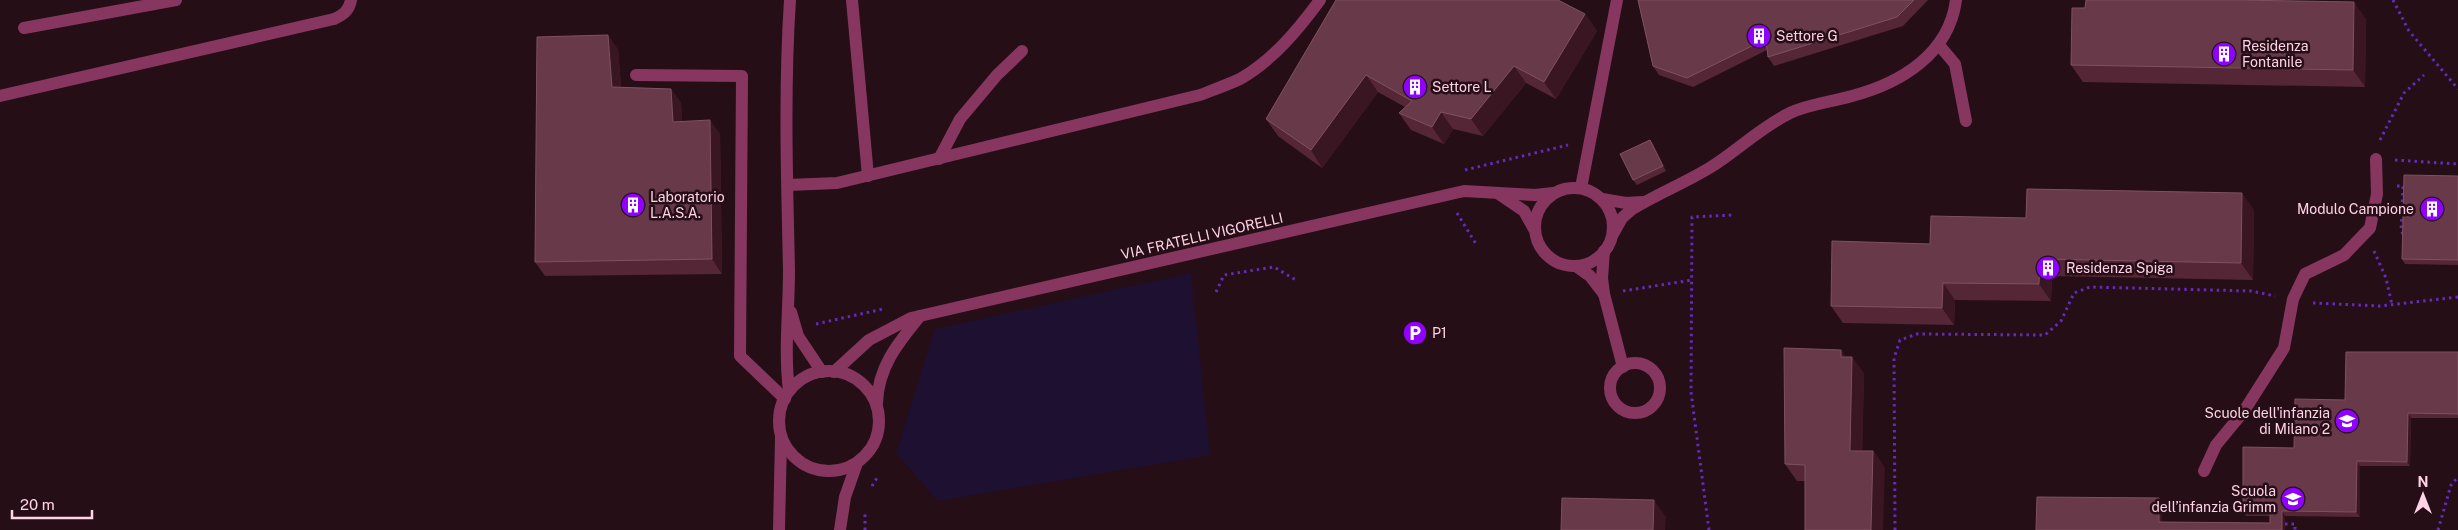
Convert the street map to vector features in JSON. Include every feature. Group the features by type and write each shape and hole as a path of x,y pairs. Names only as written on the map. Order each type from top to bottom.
{"street":[{"path":"24,28 176,0"},
{"path":"0,96 334,19 343,15 350,6 351,0"},
{"path":"779,530 780,416 787,395 785,354 789,302 786,65 790,0"},
{"path":"852,0 868,176"},
{"path":"788,185 836,184 1200,95 1240,78 1275,53 1302,25 1320,0"},
{"path":"1581,188 1617,0"},
{"path":"1622,367 1604,294 1602,278 1604,251 1622,218 1645,202 1710,168 1789,114 1813,105 1876,89 1901,77 1922,62 1939,45 1950,25 1956,0"},
{"path":"1939,45 1955,64 1966,121"},
{"path":"939,159 960,119 996,75 1022,51"},
{"path":"636,75 742,76 740,356 787,395"},
{"path":"2204,471 2216,445 2244,412 2284,348 2293,299 2305,274 2344,255 2370,228 2376,185 2376,159"},
{"path":"1604,251 1592,262 1576,266 1561,264 1547,256 1538,244 1534,229 1534,221 1540,205 1553,193 1572,187 1581,188 1602,199 1626,204 1645,202"},
{"name":"VIA FRATELLI VIGORELLI","path":"828,372 882,332 920,316 1464,192 1535,195 1553,193"},
{"name":"VIA FRATELLI VIGORELLI","path":"1492,192 1509,199 1524,210 1534,229"},
{"path":"1602,199 1612,214 1612,234"},
{"path":"1576,266 1590,276 1604,294"},
{"path":"789,302 798,336 828,372"},
{"path":"781,433 786,446 794,457 811,468 831,471 845,469 866,456 874,443 879,429 878,386 885,365 920,316"},
{"path":"787,395 802,380 828,372 848,375 860,382 870,392 877,405"},
{"path":"840,530 845,497 857,463"}],"path":[{"path":"2392,0 2410,31 2458,89"},
{"path":"2424,75 2404,94 2381,136 2376,159 2458,164"},
{"path":"1456,172 1571,144"},
{"path":"2376,185 2403,186 2401,230 2406,238"},
{"path":"1454,208 1476,244"},
{"path":"1709,530 1692,392 1692,217 1733,215"},
{"path":"2370,228 2374,250 2386,278 2392,305"},
{"path":"1216,292 1224,275 1274,267 1296,280"},
{"path":"1604,294 1692,280"},
{"path":"1895,530 1894,358 1900,340 1917,334 2044,335 2061,321 2074,293 2090,287 2251,291 2320,305 2392,305 2458,297"},
{"path":"811,315 813,325 888,307"},
{"path":"869,491 877,478"},
{"path":"2438,530 2451,485 2458,478"},
{"path":"865,506 865,530"},
{"path":"2285,524 2295,524 2296,530"}],"shaded area":[{"path":"1191,273 1210,455 938,501 896,453 935,329"}],"building":[{"name":"Settore L","path":"1336,0 1558,0 1585,14 1544,82 1514,66 1471,119 1441,112 1432,127 1399,113 1412,101 1366,75 1311,150 1266,119"},
{"name":"Settore G","path":"1638,0 1914,0 1897,17 1768,57 1766,39 1687,78 1653,66"},
{"name":"Residenza Fontanile","path":"2086,0 2354,2 2353,70 2071,65 2072,8 2085,8"},
{"name":"Laboratorio L.A.S.A.","path":"608,35 612,87 671,89 673,122 710,120 712,259 535,262 537,37"},
{"path":"1650,140 1663,166 1633,180 1620,154"},
{"name":"Modulo Campione","path":"2404,175 2458,176 2458,260 2402,259"},
{"name":"Residenza Spiga","path":"2027,189 2242,193 2241,263 2040,259 2039,284 1943,283 1942,308 1831,306 1832,241 1930,244 1931,216 2026,218"},
{"path":"1784,348 1841,350 1841,357 1852,357 1850,451 1873,451 1871,530 1805,530 1805,465 1785,464"},
{"path":"2346,352 2458,352 2458,414 2408,413 2407,462 2357,461 2356,512 2282,511 2282,530 2036,530 2037,497 2159,498 2159,522 2270,523 2270,512 2243,511 2243,447 2294,448 2295,399 2345,400"},
{"path":"1562,498 1654,500 1653,530 1561,530"}],"place":[{"name":"Settore G","path":"1759,36"},
{"name":"Residenza Fontanile","path":"2224,54"},
{"name":"Settore L","path":"1415,87"},
{"name":"Laboratorio L.A.S.A.","path":"633,205"},
{"name":"Modulo Campione","path":"2432,209"},
{"name":"Residenza Spiga","path":"2048,268"},
{"name":"P1","path":"1415,333"},
{"name":"Scuole dell'infanzia di Milano 2","path":"2347,421"},
{"name":"Scuola dell’infanzia Grimm","path":"2293,499"}]}
